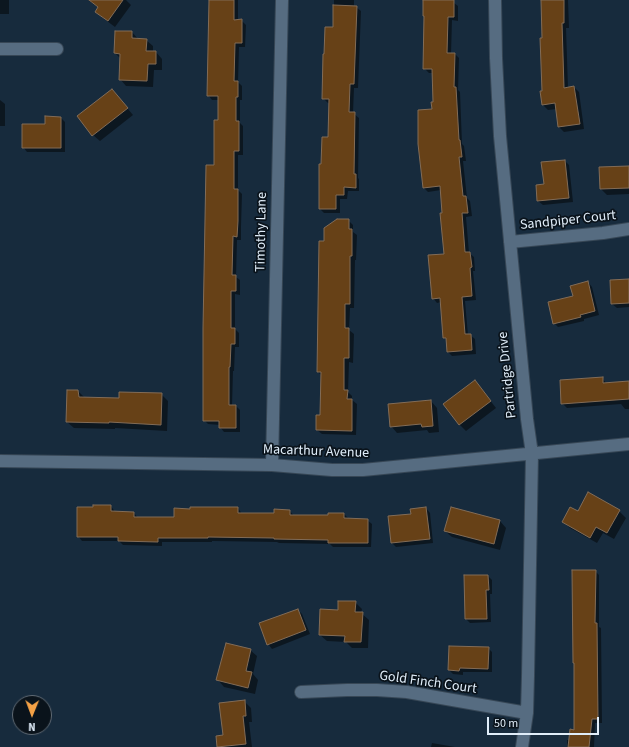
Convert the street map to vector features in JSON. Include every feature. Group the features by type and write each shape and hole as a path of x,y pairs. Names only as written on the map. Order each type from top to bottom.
{"street":[{"name":"Timothy Lane","path":"272,465 282,0"},
{"name":"Partridge Drive","path":"495,0 499,120 527,419 532,454 526,713 522,747"},
{"path":"0,49 57,49"},
{"name":"Sandpiper Court","path":"510,242 629,229"},
{"name":"Macarthur Avenue","path":"0,461 272,465 332,470 363,470 629,444"},
{"name":"Gold Finch Court","path":"301,692 377,690 407,692 526,713"}],"building":[{"path":"89,0 123,0 108,21 95,12 98,7"},
{"path":"209,0 234,0 234,20 242,19 242,43 235,43 234,81 238,81 236,121 239,121 239,151 234,151 234,189 238,189 238,221 237,237 233,236 232,275 236,275 236,291 231,291 231,328 235,328 235,344 231,344 229,367 229,405 236,405 236,428 219,428 219,421 203,421 206,165 214,165 214,120 218,120 218,96 207,96"},
{"path":"423,0 454,0 454,17 448,17 447,53 455,53 454,87 456,87 459,140 462,157 459,157 463,196 466,196 468,213 462,213 465,252 470,252 472,267 470,268 472,296 462,297 465,334 471,334 472,350 447,352 446,338 443,338 440,298 432,299 428,255 444,254 440,213 442,213 440,186 423,188 418,144 418,110 432,109 431,102 433,102 432,69 423,69"},
{"path":"541,0 564,0 564,23 562,23 564,88 574,86 580,124 558,127 555,103 542,105 540,91 542,91 540,38 542,38"},
{"path":"333,5 357,6 354,84 350,84 349,112 355,112 354,174 356,174 356,188 344,187 344,195 336,195 336,209 319,209 319,164 321,164 322,137 328,137 329,99 322,99 323,54 325,27 333,27"},
{"path":"115,31 132,31 132,38 147,39 146,51 156,51 156,64 148,64 147,81 119,80 120,54 114,53"},
{"path":"112,89 128,108 92,136 77,116"},
{"path":"45,116 61,117 61,148 22,148 22,124 45,124"},
{"path":"565,160 569,198 537,201 536,185 544,184 541,162"},
{"path":"629,166 629,188 600,189 599,167"},
{"path":"337,219 349,219 349,229 352,229 352,256 350,256 350,304 345,304 345,328 349,328 349,358 344,358 344,390 348,390 347,399 352,399 352,431 316,430 316,415 320,415 321,372 317,372 319,241 324,241 324,228"},
{"path":"629,279 629,303 611,304 610,280"},
{"path":"588,281 595,311 580,315 581,317 553,324 548,302 573,296 570,286"},
{"path":"603,377 603,383 629,381 629,399 561,404 560,380"},
{"path":"475,380 491,401 459,425 443,404"},
{"path":"67,390 78,390 79,397 119,398 119,392 162,393 161,425 109,422 66,422"},
{"path":"431,400 433,426 422,427 421,424 390,427 388,404"},
{"path":"588,492 620,510 607,533 596,527 590,538 562,522 570,507 578,511"},
{"path":"93,505 111,505 111,511 134,512 134,517 174,517 174,508 190,509 190,507 238,507 238,513 274,513 274,509 290,510 290,515 328,515 328,513 344,513 344,518 368,519 368,543 328,543 328,540 208,537 158,538 158,542 118,541 118,537 77,537 77,507 93,507"},
{"path":"426,507 430,539 391,543 388,516 411,514 410,509"},
{"path":"451,507 500,520 494,544 444,531"},
{"path":"572,570 596,570 595,623 597,623 598,719 592,719 589,747 568,747 570,729 574,730"},
{"path":"464,575 488,575 489,590 486,590 487,619 465,619"},
{"path":"338,601 356,601 355,612 363,612 361,642 344,642 345,636 319,635 320,609 338,610"},
{"path":"298,609 306,630 267,645 259,623"},
{"path":"226,643 251,649 246,671 252,672 248,688 216,680"},
{"path":"449,646 489,647 488,669 460,668 459,671 448,670"},
{"path":"245,700 246,716 243,716 246,744 217,747 216,736 223,735 219,703"}]}
